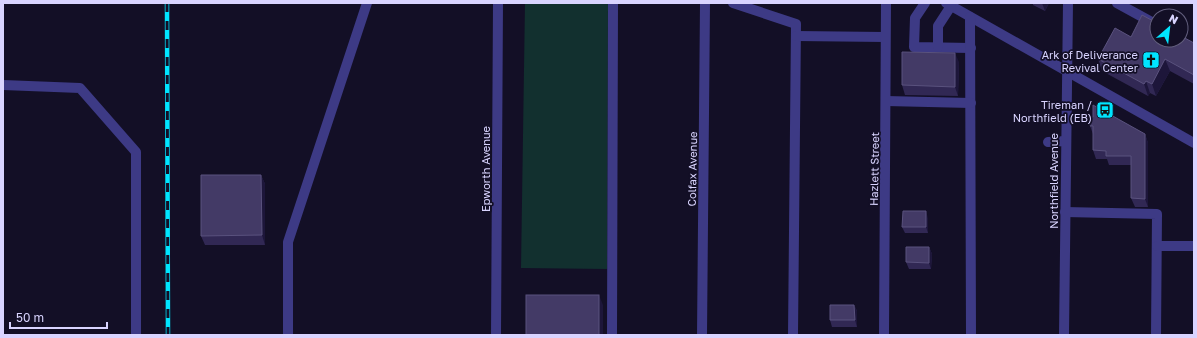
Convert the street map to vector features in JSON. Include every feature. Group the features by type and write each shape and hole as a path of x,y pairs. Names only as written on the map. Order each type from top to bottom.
{"street":[{"path":"288,335 288,242 367,3"},
{"name":"Epworth Avenue","path":"496,335 498,3"},
{"path":"612,335 614,3"},
{"name":"Colfax Avenue","path":"702,335 705,3"},
{"path":"733,3 796,24 793,335"},
{"name":"Hazlett Street","path":"884,335 886,3"},
{"path":"925,3 915,18 914,47 971,48"},
{"name":"Northfield Avenue","path":"1064,335 1068,3"},
{"path":"1117,3 1149,21"},
{"path":"938,48 938,26 948,4 1194,142"},
{"path":"970,17 971,335"},
{"path":"796,36 885,38"},
{"path":"3,86 80,88 136,152 136,335"},
{"path":"886,101 971,103"},
{"path":"1048,142 1066,141"},
{"path":"1065,212 1157,214 1156,335"},
{"path":"1157,246 1194,246"}],"green space":[{"path":"525,3 608,3 607,269 521,268"}],"building":[{"name":"Ark of Deliverance Revival Center","path":"1142,15 1149,19 1149,48 1189,48 1189,40 1194,43 1194,75 1165,59 1152,84 1146,81 1144,84 1098,59 1115,28 1131,37"},
{"path":"902,52 955,53 955,87 902,85"},
{"path":"1093,105 1145,134 1145,199 1131,198 1131,156 1106,156 1106,151 1093,150 1093,126 1090,126 1090,117 1093,117"},
{"path":"201,175 261,175 262,235 201,236"},
{"path":"903,211 926,211 926,227 902,227"},
{"path":"906,247 929,247 929,263 906,262"},
{"path":"526,295 599,295 599,335 526,335"},
{"path":"830,305 854,305 855,320 830,320"}],"railway":[{"path":"167,3 168,335"}],"place":[{"name":"Ark of Deliverance Revival Center","path":"1151,60"},
{"name":"Tireman / Northfield (EB)","path":"1105,110"}]}
